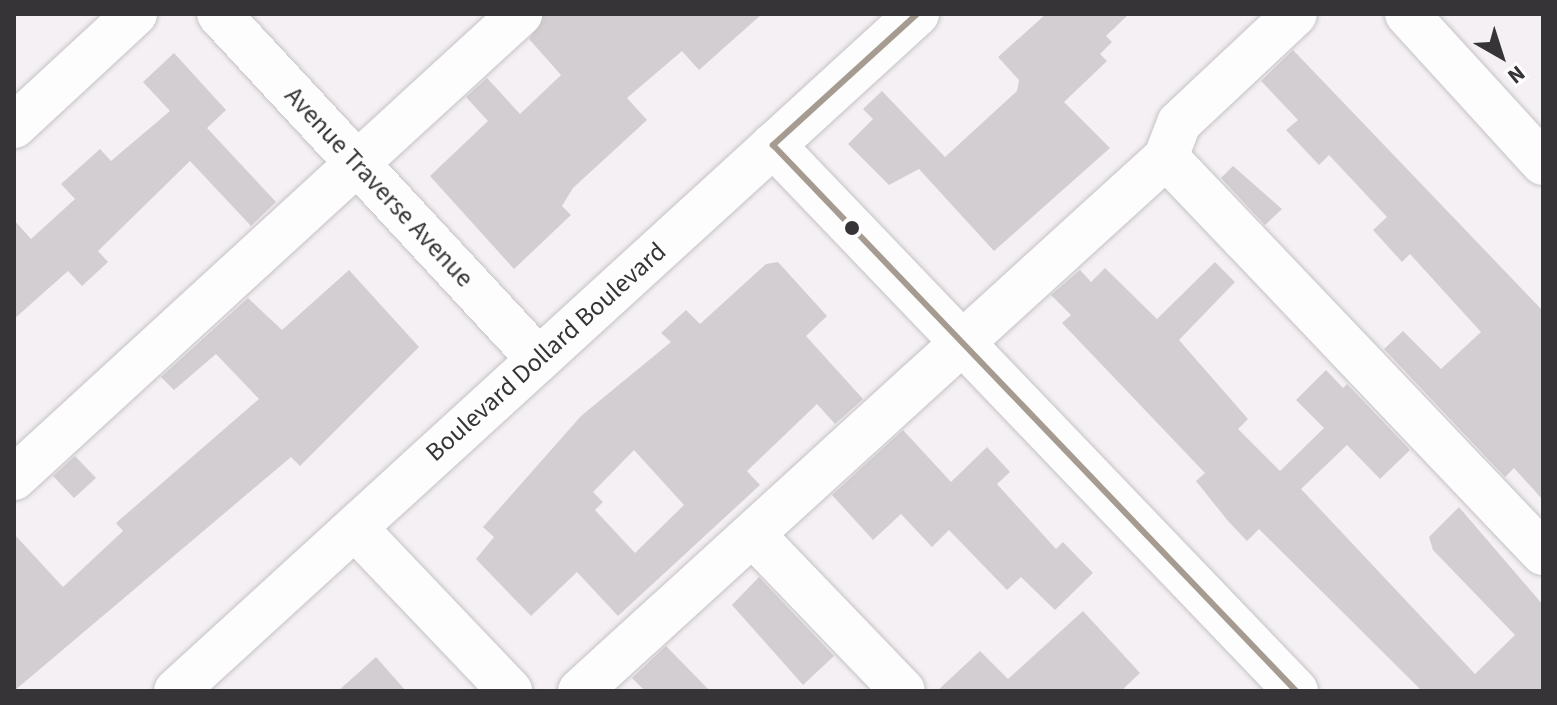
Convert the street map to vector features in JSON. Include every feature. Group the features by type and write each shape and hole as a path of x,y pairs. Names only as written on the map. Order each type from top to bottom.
{"street":[{"path":"14,126 135,14"},
{"name":"Avenue Traverse Avenue","path":"219,14 539,360"},
{"path":"14,478 520,14"},
{"name":"Boulevard Dollard Boulevard","path":"176,691 917,14"},
{"path":"580,691 1166,157 1179,123 1295,14"},
{"path":"1407,14 1543,163"},
{"path":"773,145 1296,691"},
{"path":"1166,157 1543,553"},
{"path":"355,528 510,691"},
{"path":"753,535 903,691"}],"building":[{"path":"544,14 762,14 699,70 682,51 627,98 647,120 573,188 562,206 571,215 514,269 430,176 488,121 466,97 487,78 520,114 561,75 529,39"},
{"path":"1046,14 1129,14 1106,36 1112,42 1100,54 1107,61 1064,102 1110,148 994,251 919,169 889,185 848,144 873,119 863,109 882,91 945,157 1017,91 1019,80 998,57"},
{"path":"1293,50 1543,311 1543,500 1514,468 1505,477 1384,349 1403,331 1441,369 1481,332 1410,254 1402,262 1373,230 1387,217 1329,155 1319,165 1286,130 1298,120 1261,81"},
{"path":"174,53 226,110 207,128 276,202 251,226 190,161 98,251 108,262 82,286 68,271 14,319 14,220 31,239 75,199 61,184 100,149 111,161 170,111 143,82"},
{"path":"1233,166 1282,209 1265,225 1221,178"},
{"path":"778,262 827,316 806,336 863,399 835,424 817,404 747,471 760,485 618,616 577,572 531,616 476,559 494,537 483,527 581,416 671,342 661,333 686,310 700,324 766,264","holes":["634,450 684,505 635,553 595,510 603,502 593,492"]},
{"path":"1215,262 1235,282 1179,340 1248,419 1238,429 1280,471 1324,428 1296,400 1326,370 1343,388 1347,384 1410,450 1380,479 1347,445 1301,489 1475,674 1515,635 1433,550 1429,537 1459,507 1543,605 1543,691 1422,691 1259,529 1247,541 1228,521 1196,481 1205,473 1062,323 1071,315 1051,295 1080,270 1091,282 1105,268 1157,319"},
{"path":"349,270 419,347 300,466 291,457 14,691 14,534 63,587 123,531 116,523 259,399 216,354 174,390 161,377 248,298 282,330"},
{"path":"903,430 951,482 987,447 1010,472 997,484 1056,549 1063,542 1093,573 1055,610 1021,577 1007,590 949,530 932,547 901,514 873,540 832,495"},
{"path":"75,456 96,478 74,498 53,476"},
{"path":"759,577 834,656 803,685 732,605"},
{"path":"1083,611 1140,673 1121,691 937,691 980,651 1008,679"},
{"path":"666,646 710,691 645,691 632,678"},
{"path":"376,657 406,691 338,691"}],"transit line":[{"path":"917,14 773,145 1296,691"}]}
